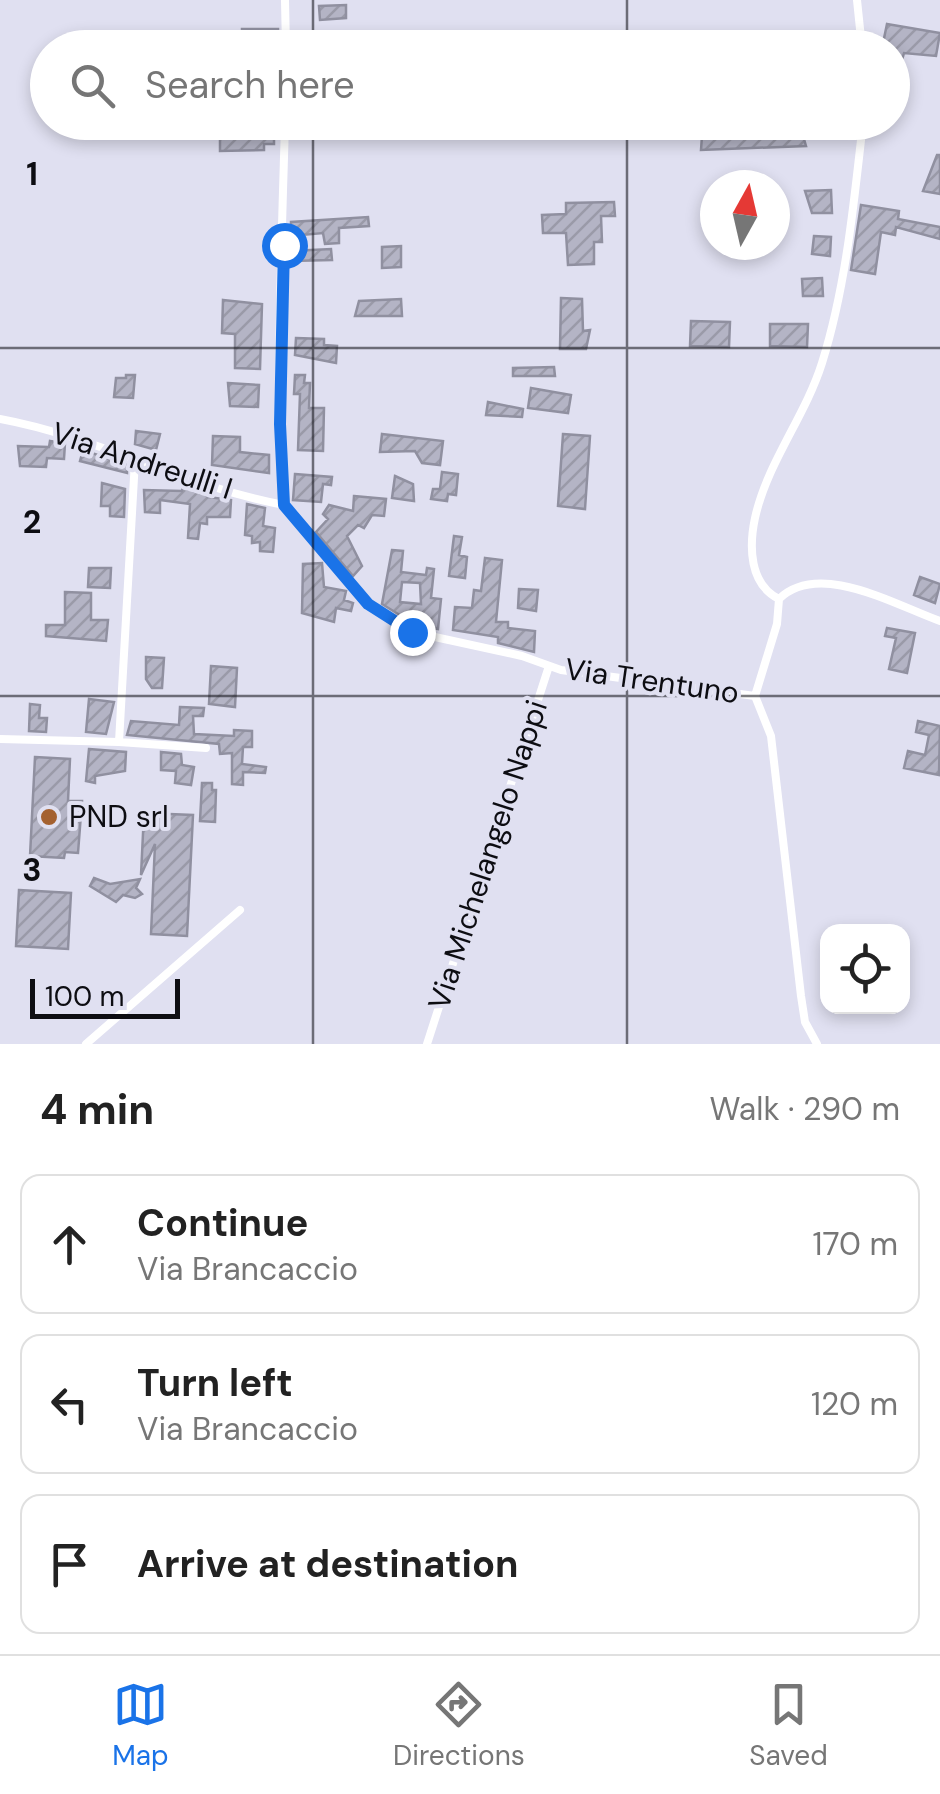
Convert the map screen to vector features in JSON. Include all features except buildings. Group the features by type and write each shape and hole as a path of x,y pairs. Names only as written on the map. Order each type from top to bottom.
{"street":[{"path":"286,0 286,30"},
{"path":"857,0 860,30"},
{"path":"284,505 280,424 285,140"},
{"path":"779,598 766,590 754,569 755,518 822,364 842,273 860,140"},
{"name":"Via Andreulli I","path":"0,420 64,433 135,460 284,505"},
{"path":"118,742 135,460"},
{"name":"Via Trentuno","path":"284,505 378,614 412,632 522,656 549,666 754,696"},
{"path":"817,1044 806,1022 798,979 771,736 754,696 777,624 779,598 791,587 809,581 850,590 940,620"},
{"name":"Via Michelangelo Nappi","path":"427,1044 549,666"},
{"path":"0,739 206,748"},
{"path":"86,1044 240,910"}],"place":[{"name":"PND srl","path":"49,817"}],"route":[{"path":"284,245 280,424 284,505 378,614 412,632"}]}
